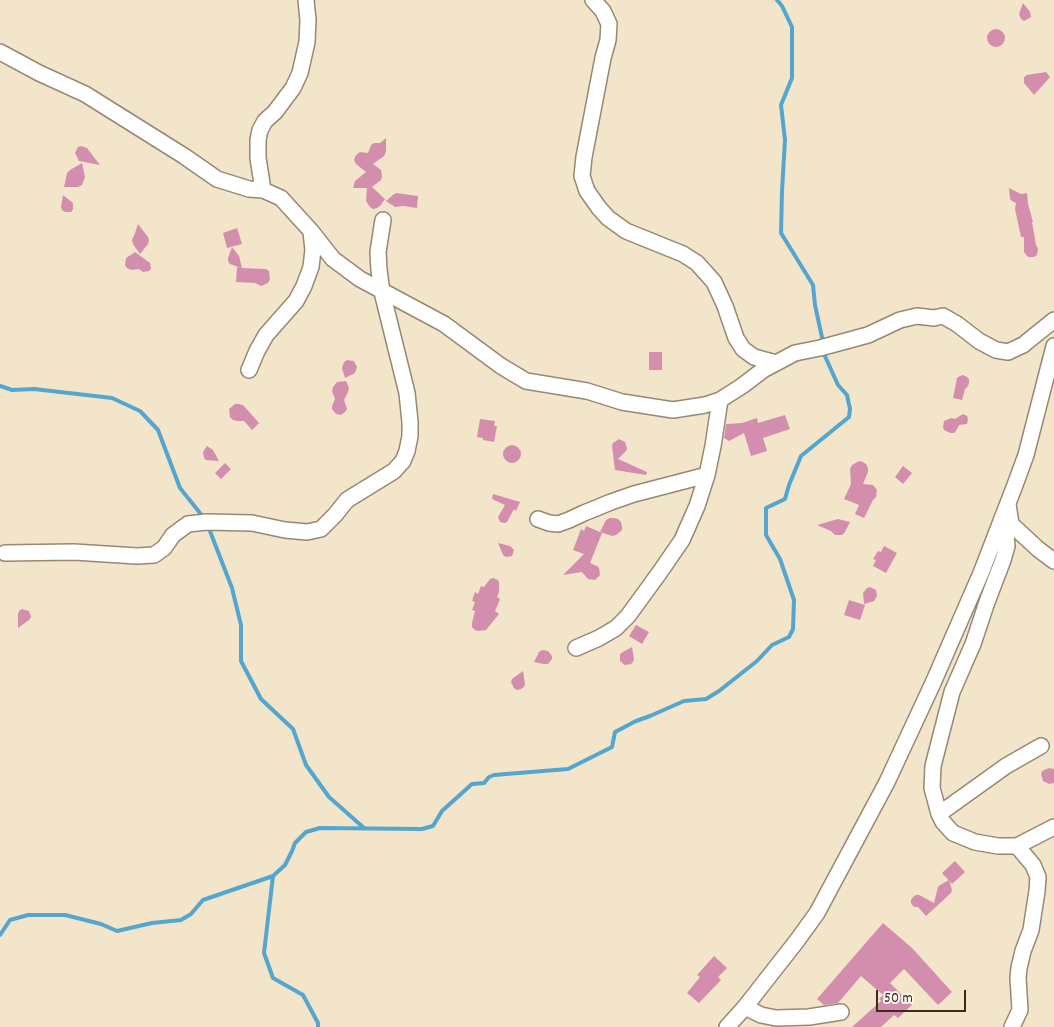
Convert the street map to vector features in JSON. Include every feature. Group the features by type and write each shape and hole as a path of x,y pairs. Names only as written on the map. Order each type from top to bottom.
{"street":[{"path":"263,190 258,158 260,130 293,88 300,73 307,42 308,20 306,0"},
{"path":"593,0 603,11 609,24 608,40 584,157 582,176 587,192 608,218 626,231 683,254 698,263 714,282 736,338 743,349 754,357 776,363"},
{"path":"0,52 39,74 85,94 217,179 249,189 263,190 281,198 311,230 334,259 360,279 444,324 501,366 526,381 587,391 622,402 673,410 705,405 720,400 763,370 795,353 868,335 900,320 917,316 934,318 943,316 979,341 996,350 1008,352 1023,345 1054,320"},
{"path":"5,553 74,552 137,556 154,555 164,548 173,535 188,524 206,522 252,523 285,530 307,532 321,529 347,500 394,471 403,461 407,451 410,422 407,393 382,292 379,270 378,252 383,220"},
{"path":"248,370 256,351 266,335 296,301 304,286 311,268 313,250 311,230"},
{"path":"727,1027 745,1007 817,913 887,782 981,573 1008,504 1026,455 1054,346"},
{"path":"576,648 616,628 628,616 682,540 697,506 707,475 720,400"},
{"path":"538,518 558,524 618,499 707,475"},
{"path":"1008,504 1011,524 1006,534 1007,546 973,644 952,692 933,766 932,788 943,822 953,833 975,842 998,846 1017,846 1054,827"},
{"path":"1011,524 1038,550 1054,561"},
{"path":"939,814 1006,766 1042,746"},
{"path":"1012,1027 1020,1010 1019,968 1031,930 1038,884 1038,877 1032,865 1017,846"},
{"path":"745,1007 761,1015 776,1018 809,1017 841,1012"}],"building":[{"path":"1023,3 1030,12 1031,17 1024,21 1019,14"},
{"path":"992,29 1000,29 1005,34 1003,45 992,47 987,42 987,34"},
{"path":"1046,72 1050,77 1034,95 1024,83 1024,77"},
{"path":"386,138 386,152 384,156 373,164 381,170 382,177 372,187 385,199 380,206 373,209 366,201 367,188 353,188 355,181 366,172 354,160 357,154 360,152 368,153 371,145 380,143"},
{"path":"78,147 87,148 100,165 79,161 75,153"},
{"path":"82,163 85,177 82,185 78,187 64,187 67,173"},
{"path":"1009,188 1021,194 1027,193 1038,249 1037,255 1034,257 1028,257 1024,252 1024,237 1021,237 1015,209 1016,203 1010,199"},
{"path":"397,193 418,196 417,208 395,207 386,201"},
{"path":"63,195 73,203 71,212 62,210"},
{"path":"138,224 149,240 140,254 132,240"},
{"path":"237,228 242,244 227,248 223,233"},
{"path":"232,247 239,256 242,268 266,269 269,271 270,279 268,283 261,286 255,283 236,282 237,267 241,268 230,264 228,261"},
{"path":"135,252 150,263 151,269 149,271 143,272 139,269 131,270 127,268 125,265 126,258"},
{"path":"649,352 662,352 662,370 649,370"},
{"path":"347,360 354,361 357,367 355,373 345,378 342,368"},
{"path":"963,375 969,379 969,383 962,400 953,398 957,378"},
{"path":"346,381 349,388 344,400 347,409 341,415 336,414 332,409 335,399 332,391 333,387 337,382"},
{"path":"235,404 243,405 259,423 252,430 244,421 233,420 230,417 229,409"},
{"path":"963,414 967,416 967,424 959,425 954,433 944,430 944,421 951,418 955,419"},
{"path":"785,415 790,429 763,438 767,451 751,456 744,433 729,441 724,438 726,424 742,423 757,418 758,423"},
{"path":"480,419 495,421 494,426 497,426 494,442 477,437"},
{"path":"619,439 625,442 627,448 618,459 647,472 646,475 615,470 612,446"},
{"path":"512,445 518,448 521,454 518,460 512,463 506,460 503,454 506,448"},
{"path":"207,446 213,450 219,461 206,460 204,458 203,452"},
{"path":"859,461 866,464 868,468 863,484 873,485 877,490 876,497 864,518 855,514 859,505 844,499 851,484 850,469 852,465"},
{"path":"225,463 231,469 221,479 215,473"},
{"path":"903,466 912,473 903,484 895,477"},
{"path":"493,494 520,502 516,511 514,509 505,523 500,522 498,517 505,505 492,499"},
{"path":"610,518 618,519 622,526 622,530 612,536 600,532 606,520"},
{"path":"838,519 850,522 842,535 835,535 831,531 817,525"},
{"path":"586,526 602,533 590,563 599,568 600,575 595,580 588,579 582,572 563,575 584,554 573,550 581,529 584,531"},
{"path":"498,543 510,546 514,550 512,556 506,557 503,555"},
{"path":"884,546 897,553 886,573 873,566 876,560 873,559 878,551 881,552"},
{"path":"493,578 499,582 497,597 500,599 495,611 499,614 486,630 478,631 472,627 475,611 472,610 475,602 472,601 475,592 478,594 481,586 484,587"},
{"path":"870,587 876,590 877,596 874,601 864,604 863,593"},
{"path":"849,600 865,605 860,620 844,615"},
{"path":"22,609 29,611 31,617 18,628 18,614"},
{"path":"636,625 649,632 642,644 629,636"},
{"path":"632,647 633,662 625,665 620,661 620,654"},
{"path":"542,650 548,651 552,656 548,664 534,662"},
{"path":"523,671 525,684 524,687 517,690 511,682 512,679"},
{"path":"1049,768 1054,769 1054,783 1049,784 1043,781 1041,774 1042,771"},
{"path":"955,861 965,872 952,884 942,873"},
{"path":"949,880 951,893 926,916 918,907 913,906 911,903 913,897 919,895 934,903 938,887"},
{"path":"883,923 912,948 952,992 938,1005 904,969 890,983 912,1005 898,1018 894,1015 881,1027 852,1027 881,1001 879,999 883,995 861,976 838,1003 824,1005 817,999"},
{"path":"714,956 727,968 718,977 721,980 699,1003 687,993 700,977 697,975"}],"waterway":[{"path":"777,0 792,27 792,78 781,105 785,140 781,233 813,285 823,342"},
{"path":"0,935 10,920 28,915 65,915 101,924 117,931 152,923 181,920 191,914 203,900 273,876 285,865 295,843 306,832 320,828 422,829 433,826 442,811 472,784 484,783 489,777 494,775 568,769 612,747 615,732 636,721 684,701 706,699 719,691 757,661 772,645 789,637 793,629 794,600 780,559 766,535 766,508 785,499 801,456 849,417 850,409 847,395 838,385 824,354"},
{"path":"0,386 12,390 34,389 112,398 140,411 158,430 180,488 204,518"},
{"path":"208,526 232,588 241,625 241,661 261,699 293,729 306,765 329,797 364,828"},
{"path":"273,876 264,953 273,978 303,995 318,1023 318,1027"}]}
